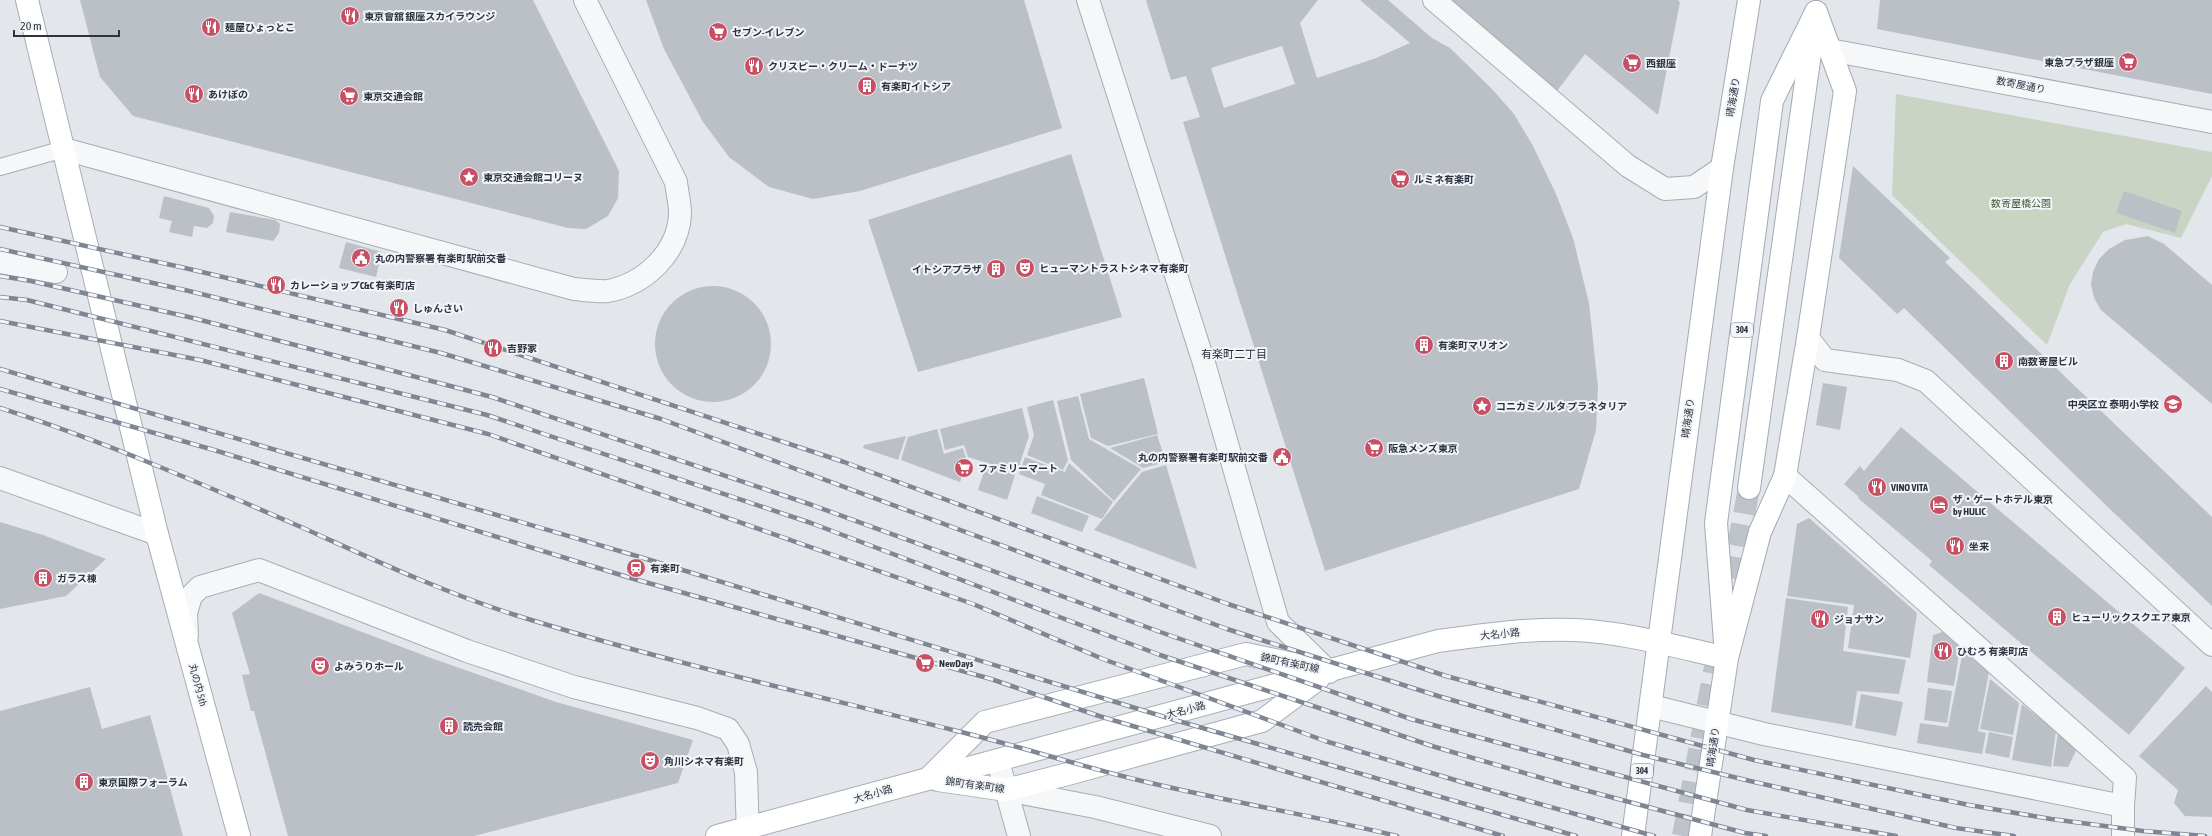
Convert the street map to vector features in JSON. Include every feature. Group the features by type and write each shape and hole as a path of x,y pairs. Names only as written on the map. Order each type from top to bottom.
{"main road":[{"name":"丸の内 5th","path":"27,0 157,534 239,836"},
{"name":"晴海通り","path":"1633,836 1660,643 1722,168 1749,0"},
{"name":"304","path":"1727,658 1760,532 1785,476 1808,338 1845,90 1816,6"},
{"name":"304","path":"1727,658 1716,523 1772,101 1816,6"},
{"path":"1749,488 1816,6"},
{"name":"大名小路","path":"717,836 747,832 929,778 998,761 1329,672 1438,641 1512,632 1574,630 1599,632 1660,643"},
{"path":"1660,643 1727,658"},
{"name":"錦町有楽町線","path":"929,778 985,722 1246,654 1329,672"},
{"name":"晴海通り","path":"1700,836 1727,658"},
{"name":"錦町有楽町線","path":"929,778 1006,790 1262,721 1329,672"}],"street":[{"path":"64,149 121,166 312,216 574,289 606,291 624,287 640,279 659,263 674,239 680,213 676,182 586,0"},
{"path":"1088,0 1204,362 1278,622 1329,672"},
{"path":"1434,0 1628,166 1665,189 1694,186 1722,168"},
{"name":"数寄屋通り","path":"1830,50 2212,122"},
{"path":"0,262 56,272"},
{"path":"1808,338 1824,360 1898,370 1926,381 2212,645"},
{"path":"1785,476 2125,778 2123,801 2123,836"},
{"path":"0,478 157,534"},
{"path":"187,643 186,613 191,596 200,587 259,570 467,651 574,687 697,718 728,729 738,744 746,772 747,832"},
{"path":"1651,706 1716,723 2123,801"},
{"path":"998,761 1019,836"},
{"path":"1006,790 1095,807 1210,836"}],"lane":[{"path":"0,168 64,149"}],"green space":[{"name":"数寄屋橋公園","path":"1896,94 2212,152 2212,176 2181,238 2126,224 2103,232 2070,284 2047,345 1892,195"}],"building":[{"name":"東京交通会館","path":"80,0 533,0 619,171 618,198 608,216 586,229 568,228 133,116 100,77"},
{"name":"有楽町イトシア","path":"646,0 1024,0 1062,128 860,191 813,199 769,187 729,157 703,122 664,49"},
{"name":"有楽町マリオン","path":"1146,0 1318,0 1300,23 1317,78 1376,58 1410,43 1360,0 1388,0 1432,38 1450,48 1492,89 1514,114 1533,146 1556,194 1573,238 1589,303 1598,387 1596,430 1579,489 1325,571 1183,122 1200,117 1186,76 1171,80","holes":["1282,46 1295,84 1224,108 1211,68"]},
{"name":"西銀座","path":"1451,0 1678,0 1680,2 1658,115 1585,54 1557,91"},
{"name":"東急プラザ銀座","path":"1880,0 2212,0 2212,94 1877,29"},
{"name":"イトシアプラザ","path":"1071,154 1122,317 918,372 868,220"},
{"name":"南数寄屋ビル","path":"1853,166 1950,258 1945,262 2212,517 2212,606 2113,512 1904,308 1897,314 1839,258"},
{"path":"2124,191 2182,211 2175,233 2116,213"},
{"path":"164,196 209,208 214,216 213,223 207,228 194,226 192,237 169,232 172,221 159,218"},
{"path":"230,212 275,220 280,224 279,233 273,241 226,232"},
{"path":"2148,236 2164,244 2212,285 2212,404 2101,310 2094,298 2091,284 2093,272 2099,259 2109,249 2125,240"},
{"name":"丸の内警察署 有楽町駅前交番","path":"346,242 382,252 376,277 339,268"},
{"path":"713,286 724,287 735,291 754,303 766,322 770,333 770,355 766,366 754,385 735,397 724,401 713,402 702,401 691,397 672,385 660,366 656,355 655,344 656,333 660,322 672,303 691,291 702,287"},
{"path":"1144,378 1158,434 1108,446 1091,438 1080,394"},
{"path":"1823,383 1847,387 1840,430 1816,425"},
{"path":"1078,396 1089,439 1141,469 1114,501 1071,460 1057,401"},
{"path":"1053,400 1068,460 1063,470 1027,455 1034,435 1027,407"},
{"path":"1022,408 1029,436 1017,472 968,457 964,445 945,450 940,429"},
{"name":"ヒューリックスクエア東京","path":"1901,427 2185,668 2129,735 1929,565 1932,561 1858,498 1859,497 1844,484 1860,466 1864,471"},
{"path":"937,429 944,454 963,448 967,462 960,482 901,460 908,437"},
{"path":"1157,435 1166,462 1143,468 1110,448"},
{"path":"906,436 898,460 863,448 864,445"},
{"path":"1025,457 1065,472 1069,463 1113,502 1102,519 1041,495 1045,484 1019,474"},
{"path":"986,465 1015,475 1007,500 978,490"},
{"path":"1166,465 1197,569 1094,530 1142,472"},
{"path":"1037,496 1089,516 1082,532 1031,513"},
{"path":"1809,518 1917,613 1910,658 1848,648 1854,605 1787,596 1797,524"},
{"name":"ガラス棟","path":"0,522 43,535 106,559 66,596 0,609"},
{"name":"読売会館","path":"259,593 431,658 556,702 693,740 678,783 474,836 288,836 254,711 251,711 242,675 250,674 232,613"},
{"path":"1786,598 1848,607 1843,651 1906,660 1899,694 1857,691 1852,726 1771,712"},
{"path":"1943,632 1960,647 1954,686 1927,682 1933,635"},
{"path":"1963,651 1989,672 1978,731 1986,733 1982,754 1917,743 1920,723 1948,727"},
{"path":"1990,679 2019,703 2013,735 1980,729"},
{"path":"2206,686 2212,692 2212,817 2185,816 2174,803 2178,790 2139,756"},
{"name":"東京国際フォーラム","path":"90,687 102,729 150,715 183,836 0,836 0,711"},
{"path":"1928,688 1952,691 1947,723 1924,720"},
{"path":"1861,694 1903,702 1896,736 1855,728"},
{"path":"2022,704 2056,731 2051,767 2012,760"},
{"path":"1989,732 2013,737 2009,758 1985,753"},
{"path":"2058,732 2078,747 2068,767 2053,766"}],"tunnel":[{"path":"1726,611 1749,488"},
{"path":"1683,836 1718,651"}],"railway":[{"path":"0,227 185,268 445,330 844,462 1228,604 1446,676 1754,760 1969,805 2051,819 2143,831 2205,836"},
{"path":"0,249 189,291 441,353 661,419 1227,629 1438,696 1643,755 1956,828 2014,836"},
{"path":"0,276 31,281 193,318 492,397 812,505 1163,633 1411,719 1747,810 1896,836"},
{"path":"0,297 27,300 487,415 811,523 1160,655 1435,747 1566,785 1745,833 1766,836"},
{"path":"0,321 200,360 488,434 973,604 1103,659 1325,741 1465,783 1654,836"},
{"path":"0,369 640,557 1168,718 1576,836"},
{"path":"0,389 214,450 634,579 991,679 1099,716 1503,836"},
{"path":"0,408 77,434 189,479 432,585 485,605 567,631 677,661 976,736 1138,780 1397,836"}],"place":[{"name":"東京會舘 銀座スカイラウンジ","path":"350,16"},
{"name":"麺屋ひょっとこ","path":"211,27"},
{"name":"セブン-イレブン","path":"718,32"},
{"name":"東急プラザ銀座","path":"2128,62"},
{"name":"西銀座","path":"1632,63"},
{"name":"クリスピー・クリーム・ドーナツ","path":"754,66"},
{"name":"有楽町イトシア","path":"867,86"},
{"name":"あけぼの","path":"194,94"},
{"name":"東京交通会館","path":"349,96"},
{"name":"東京交通会館コリーヌ","path":"469,177"},
{"name":"ルミネ有楽町","path":"1400,179"},
{"name":"丸の内警察署 有楽町駅前交番","path":"361,258"},
{"name":"ヒューマントラストシネマ有楽町","path":"1025,268"},
{"name":"イトシアプラザ","path":"996,269"},
{"name":"カレーショップC&C 有楽町店","path":"276,285"},
{"name":"しゅんさい","path":"399,308"},
{"name":"有楽町マリオン","path":"1424,345"},
{"name":"吉野家","path":"493,348"},
{"name":"南数寄屋ビル","path":"2004,361"},
{"name":"中央区立 泰明小学校","path":"2173,404"},
{"name":"コニカミノルタ プラネタリア","path":"1482,406"},
{"name":"阪急メンズ東京","path":"1374,448"},
{"name":"丸の内警察署有楽町駅前交番","path":"1282,457"},
{"name":"ファミリーマート","path":"964,468"},
{"name":"VINO VITA","path":"1877,487"},
{"name":"ザ・ゲートホテル東京 by HULIC","path":"1939,505"},
{"name":"坐来","path":"1955,546"},
{"name":"有楽町","path":"636,568"},
{"name":"ガラス棟","path":"43,578"},
{"name":"ヒューリックスクエア東京","path":"2057,617"},
{"name":"ジョナサン","path":"1820,619"},
{"name":"ひむろ 有楽町店","path":"1943,651"},
{"name":"NewDays","path":"925,663"},
{"name":"よみうりホール","path":"320,666"},
{"name":"読売会館","path":"449,726"},
{"name":"角川シネマ有楽町","path":"650,761"},
{"name":"東京国際フォーラム","path":"84,782"}],"district":[{"name":"有楽町二丁目","path":"1234,354"}]}
